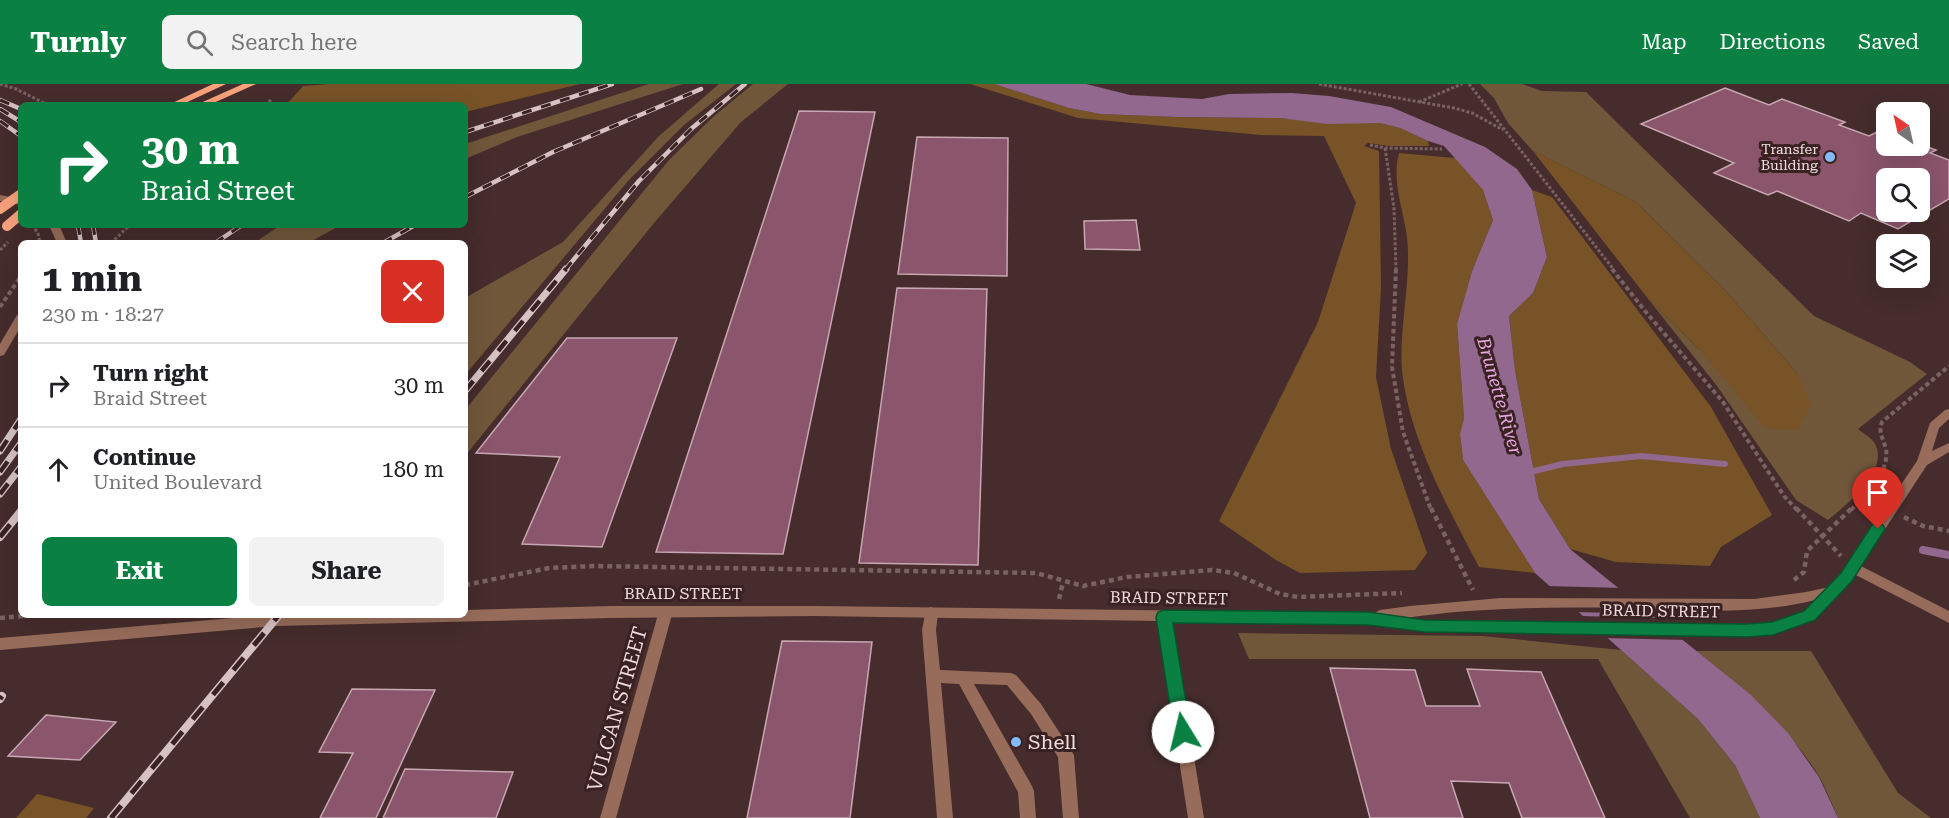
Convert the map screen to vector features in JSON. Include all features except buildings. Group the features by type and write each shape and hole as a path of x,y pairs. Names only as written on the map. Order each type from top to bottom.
{"main road":[{"path":"180,102 221,84"},
{"path":"208,102 252,84"},
{"path":"0,209 18,196"},
{"path":"4,229 18,217"}],"street":[{"path":"0,198 18,201"},
{"path":"0,353 18,322"},
{"path":"1923,462 1934,426 1949,412"},
{"path":"1923,462 1949,447"},
{"name":"BRAID STREET","path":"468,616 666,611 930,613 1368,618 1425,626 1703,630 1773,628 1809,615 1834,591 1853,567 1923,462"},
{"path":"1853,567 1949,617"},
{"name":"BRAID STREET","path":"1368,618 1479,596 1541,602 1761,605 1834,591"},
{"name":"VULCAN STREET","path":"608,818 666,611"},
{"path":"930,613 929,630 945,818"},
{"path":"1164,617 1196,818"},
{"name":"BRAID STREET","path":"0,644 275,620 362,618"},
{"path":"934,676 1011,679 1036,709 1066,755 1071,818"},
{"path":"963,678 1026,791 1028,818"}],"path":[{"path":"0,84 42,102"},
{"path":"1319,84 1472,113 1503,130"},
{"path":"1418,102 1462,84"},
{"path":"1469,84 1645,311 1723,402 1784,496 1853,567"},
{"path":"1370,145 1385,148 1442,149"},
{"path":"1385,148 1394,208 1396,274 1392,367 1403,432 1433,514 1479,596"},
{"path":"114,240 127,228"},
{"path":"0,307 18,280"},
{"path":"1807,551 1860,500 1884,466 1886,448 1879,430 1882,422 1949,366"},
{"path":"1890,509 1923,526 1949,531"},
{"path":"468,585 549,568 594,566 1036,573 1083,586 1127,577 1212,570 1234,573 1280,594 1298,597 1408,593"},
{"path":"1059,599 1063,582"},
{"path":"1463,592 1479,596"},
{"path":"0,618 18,616"}],"shaded area":[{"path":"329,84 580,84 468,111 468,102 289,102 303,86"},
{"path":"649,84 683,84 517,137 468,158 468,143"},
{"path":"719,84 736,84 684,125 628,181 468,371 468,296 563,242 658,137"},
{"path":"753,84 788,84 741,122 654,223 468,452 468,406 669,160 713,117"},
{"path":"970,84 994,84 1069,108 1100,114 1380,123 1400,128 1428,141 1429,146 1388,146 1368,143 1364,146 1379,151 1381,288 1376,377 1391,449 1427,553 1415,570 1300,573 1276,560 1219,521 1318,322 1356,203 1324,136 1261,135 1078,118"},
{"path":"1480,84 1522,84 1542,91 1586,92 1814,316 1910,362 1927,374 1858,429 1876,446 1878,459 1875,469 1862,489 1828,520 1796,500 1717,386 1649,300 1699,349 1797,373 1725,290 1636,202 1533,151 1508,123 1494,98"},
{"path":"1533,151 1636,202 1725,290 1797,373 1811,405 1798,430 1766,429 1699,349 1649,300"},
{"path":"1399,153 1455,158 1483,190 1493,220 1472,271 1457,324 1464,418 1460,434 1463,460 1535,573 1479,567 1421,447 1406,397 1402,371 1408,252 1398,190"},
{"path":"1532,190 1552,197 1711,407 1772,515 1721,547 1710,566 1616,562 1570,549 1539,499 1515,370 1509,316 1533,293 1547,257"},
{"path":"276,228 336,228 314,240 258,240"},
{"path":"1238,633 1483,636 1621,650 1698,719 1735,765 1760,818 1690,818 1598,659 1249,659"},
{"path":"1696,651 1811,651 1898,793 1931,818 1838,818 1819,776 1793,740 1747,693"},
{"path":"37,794 94,808 86,818 16,818"}],"water":[{"name":"Brunette River","path":"994,84 1086,84 1130,95 1202,99 1229,94 1292,93 1329,96 1391,107 1485,147 1517,169 1532,190 1547,257 1533,293 1509,316 1515,370 1539,499 1570,549 1751,695 1788,733 1819,777 1838,818 1760,818 1735,765 1698,719 1535,573 1463,460 1460,434 1464,418 1457,324 1472,271 1493,220 1483,190 1444,146 1400,128 1380,123 1327,124 1280,118 1100,114 1069,108"}],"pier":[{"path":"1545,586 1623,588 1655,614 1574,612"},
{"path":"1580,616 1661,618 1688,640 1603,638"}],"waterway":[{"path":"1526,473 1563,464 1641,456 1725,464"},
{"path":"1923,550 1949,555"}],"railway":[{"path":"468,131 612,84"},
{"path":"565,270 639,181 691,129 745,84"},
{"path":"468,195 553,152 701,89"},
{"path":"0,100 18,108"},
{"path":"0,109 18,120"},
{"path":"0,121 18,134"},
{"path":"78,228 80,240"},
{"path":"94,228 96,240"},
{"path":"220,240 238,228"},
{"path":"388,240 410,228"},
{"path":"468,387 566,269"},
{"path":"0,451 18,424"},
{"path":"0,472 18,447"},
{"path":"0,494 18,471"},
{"path":"0,537 18,515"},
{"path":"111,818 277,618"}],"place":[{"name":"Transfer Building","path":"1830,157"},
{"name":"Shell","path":"1016,742"}],"route":[{"path":"1183,732 1164,617 1368,618 1425,626 1747,631 1773,628 1809,615 1846,577 1878,529"}]}
